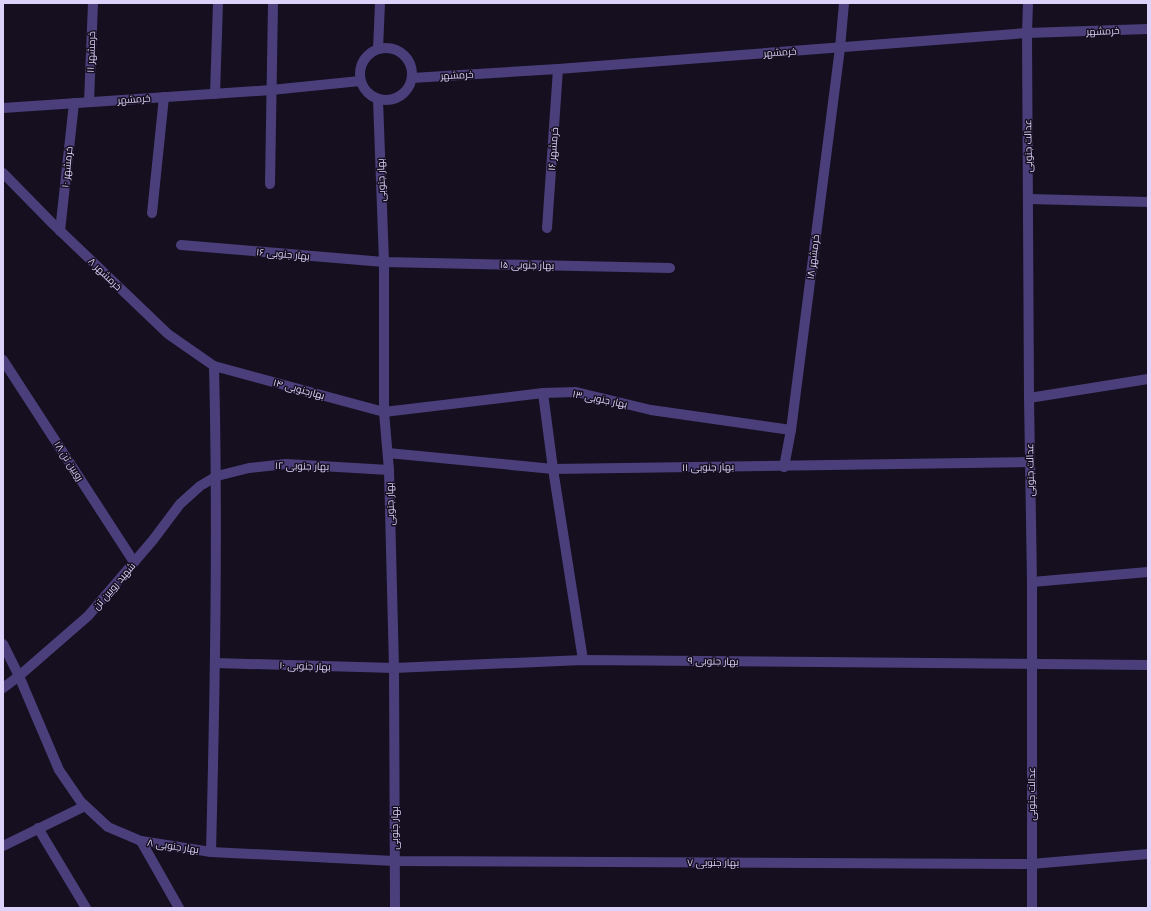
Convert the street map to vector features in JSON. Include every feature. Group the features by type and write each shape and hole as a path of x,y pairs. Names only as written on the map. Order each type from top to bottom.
{"street":[{"name":"خرمشهر ۱۱","path":"89,102 94,3"},
{"path":"214,94 218,3"},
{"path":"270,184 273,3"},
{"path":"378,49 380,3"},
{"name":"خرمشهر ۱۸","path":"784,466 791,430 840,48 844,3"},
{"name":"عدالت جنوبی","path":"1028,3 1026,33 1032,582 1032,908"},
{"name":"خرمشهر","path":"412,78 558,69 1026,33 1148,29"},
{"path":"389,48 399,51 407,58 412,67 412,78 409,88 400,97 389,101 378,100 370,96 364,89 360,81 359,71 362,61 369,54 378,49 389,48"},
{"name":"خرمشهر ۱۶","path":"547,228 558,69"},
{"name":"خرمشهر","path":"3,108 271,90 360,81"},
{"path":"152,213 164,97"},
{"name":"بهار جنوبی","path":"378,100 384,262 384,412 389,470 394,668 395,908"},
{"name":"خرمشهر ۱۰","path":"60,231 74,103"},
{"name":"خرمشهر ۸","path":"3,173 60,231 168,334 214,366"},
{"path":"1028,199 1148,202"},
{"name":"بهار جنوبی ۱۶","path":"181,245 384,262"},
{"name":"بهار جنوبی ۱۵","path":"384,262 670,268"},
{"name":"رویین تن ۱۸","path":"3,360 134,562"},
{"path":"211,852 217,476 214,366"},
{"name":"بهارجنوبی ۱۴","path":"214,366 384,412"},
{"path":"1029,398 1148,379"},
{"name":"بهار جنوبی ۱۳","path":"384,412 543,393 576,392 651,410 791,430"},
{"path":"543,393 553,469 583,660"},
{"name":"بهار جنوبی ۱۱","path":"388,453 553,469 1030,462"},
{"name":"بهار جنوبی ۱۲","path":"217,476 249,468 286,464 389,470"},
{"name":"شهید رویین تن","path":"3,688 88,616 154,540 180,504 200,486 217,476"},
{"path":"1032,582 1148,572"},
{"name":"بهار جنوبی ۸","path":"3,644 19,676 59,770 81,802 108,827 141,841 211,852 394,861"},
{"name":"بهار جنوبی ۹","path":"394,668 583,660 1148,665"},
{"name":"بهار جنوبی ۱۰","path":"215,663 394,668"},
{"path":"3,846 85,806"},
{"path":"38,828 86,908"},
{"path":"141,841 179,908"},
{"name":"بهار جنوبی ۷","path":"394,861 1031,864 1148,854"}]}
